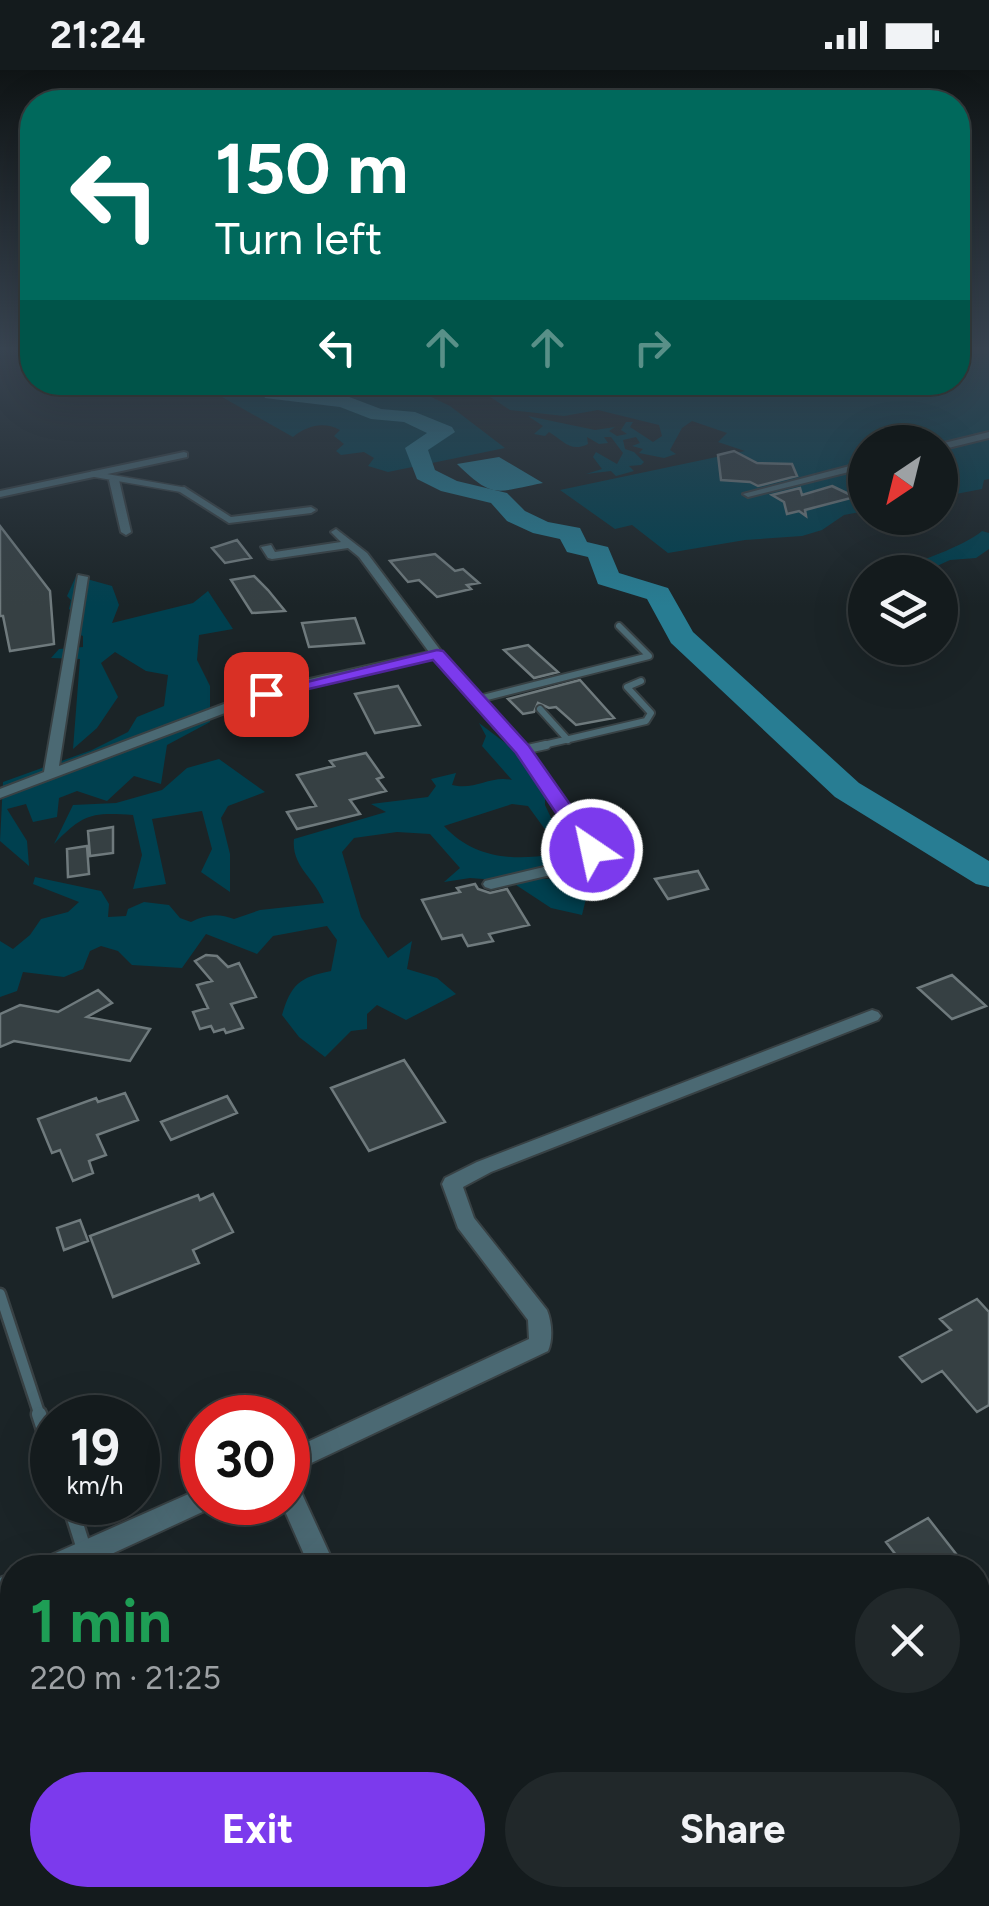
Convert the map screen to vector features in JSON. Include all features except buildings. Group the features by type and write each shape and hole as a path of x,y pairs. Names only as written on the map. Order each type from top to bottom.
{"street":[{"path":"958,443 989,435"},
{"path":"0,494 184,456"},
{"path":"748,494 848,469"},
{"path":"114,480 126,532"},
{"path":"184,490 228,520 311,510"},
{"path":"336,532 363,556 437,654 523,750 592,850 583,862 491,884"},
{"path":"267,548 272,556 284,556 350,544"},
{"path":"51,774 82,577"},
{"path":"0,794 266,694 437,654"},
{"path":"310,1453 540,1344 539,1317 465,1222 452,1184 484,1167 872,1016"},
{"path":"79,1555 180,1510"},
{"path":"304,1525 317,1555"}],"lane":[{"path":"92,474 184,490"},
{"path":"478,699 649,656 619,626"},
{"path":"523,750 646,721 651,713 626,687 641,681"},
{"path":"540,709 568,740"},
{"path":"0,1294 33,1395"},
{"path":"76,1525 85,1552"}],"shaded area":[{"path":"488,435 505,448 388,472 368,466 374,458 364,452 341,455 336,451 344,444 334,436"},
{"path":"553,435 642,435 653,442 662,435 678,435 670,450 676,454 664,458 639,453 643,449 632,446 640,443 636,437 623,440 625,449 644,462 629,466 634,471 616,476 611,471 586,474 602,469 593,457 596,452 617,464 623,453 611,437 604,437 608,443 599,444 587,437 588,444 571,446"},
{"path":"725,435 848,435 848,514 822,530 802,536 745,540 668,553 632,525 615,529 560,490 745,451 718,442"},
{"path":"958,435 989,435 989,479 984,480 982,489 958,494"},
{"path":"499,457 543,483 496,490 479,483 457,464"},
{"path":"982,531 989,533 989,549 976,558 935,555 957,546"},
{"path":"76,576 112,586 119,605 112,623 193,603 208,591 233,629 199,635 197,660 210,686 210,722 167,745 161,784 134,776 107,801 77,791 59,798 57,817 33,822 26,804 7,809 27,841 29,866 0,841 3,782 92,750 128,732 137,717 164,706 168,675 146,671 115,652 101,663 118,697 97,728 73,749 80,659 51,658 59,649 83,647 83,636 67,630 81,619 69,609 71,600 67,596"},
{"path":"479,723 508,745 545,789 545,805 562,841 544,828 528,806 512,804 444,826 475,849 511,857 548,855 586,846 575,865 535,869 521,877 590,882 582,915 551,908 510,881 470,878 444,882 460,868 430,834 397,832 354,838 342,852 361,917 388,958 412,941 407,969 437,978 456,994 406,1020 377,1005 367,1014 367,1029 351,1031 325,1057 299,1037 282,1015 298,984 331,971 337,940 327,926 273,936 257,954 206,934 182,968 132,965 118,951 101,946 90,951 83,969 64,977 23,972 17,991 0,997 0,941 13,949 41,919 68,912 79,902 33,884 35,877 101,891 109,904 108,917 126,916 128,909 144,902 169,905 180,918 191,922 207,916 234,919 260,910 324,903 296,857 294,839 386,812 371,804 428,797 436,786 431,779 456,773 452,785 460,786 512,780 482,746 486,736"},
{"path":"219,759 265,792 228,806 221,818 230,854 230,892 201,872 212,849 202,811 152,819 166,884 133,889 142,855 133,815 89,817 54,844 73,805 116,803 162,790 187,768"}],"waterway":[{"path":"439,435 416,448 425,474 449,486 499,498 516,516 542,528 571,533 576,547 599,552 607,578 658,594 681,637 847,790 989,876"}],"route":[{"path":"266,694 437,654 523,750 592,850"}]}
